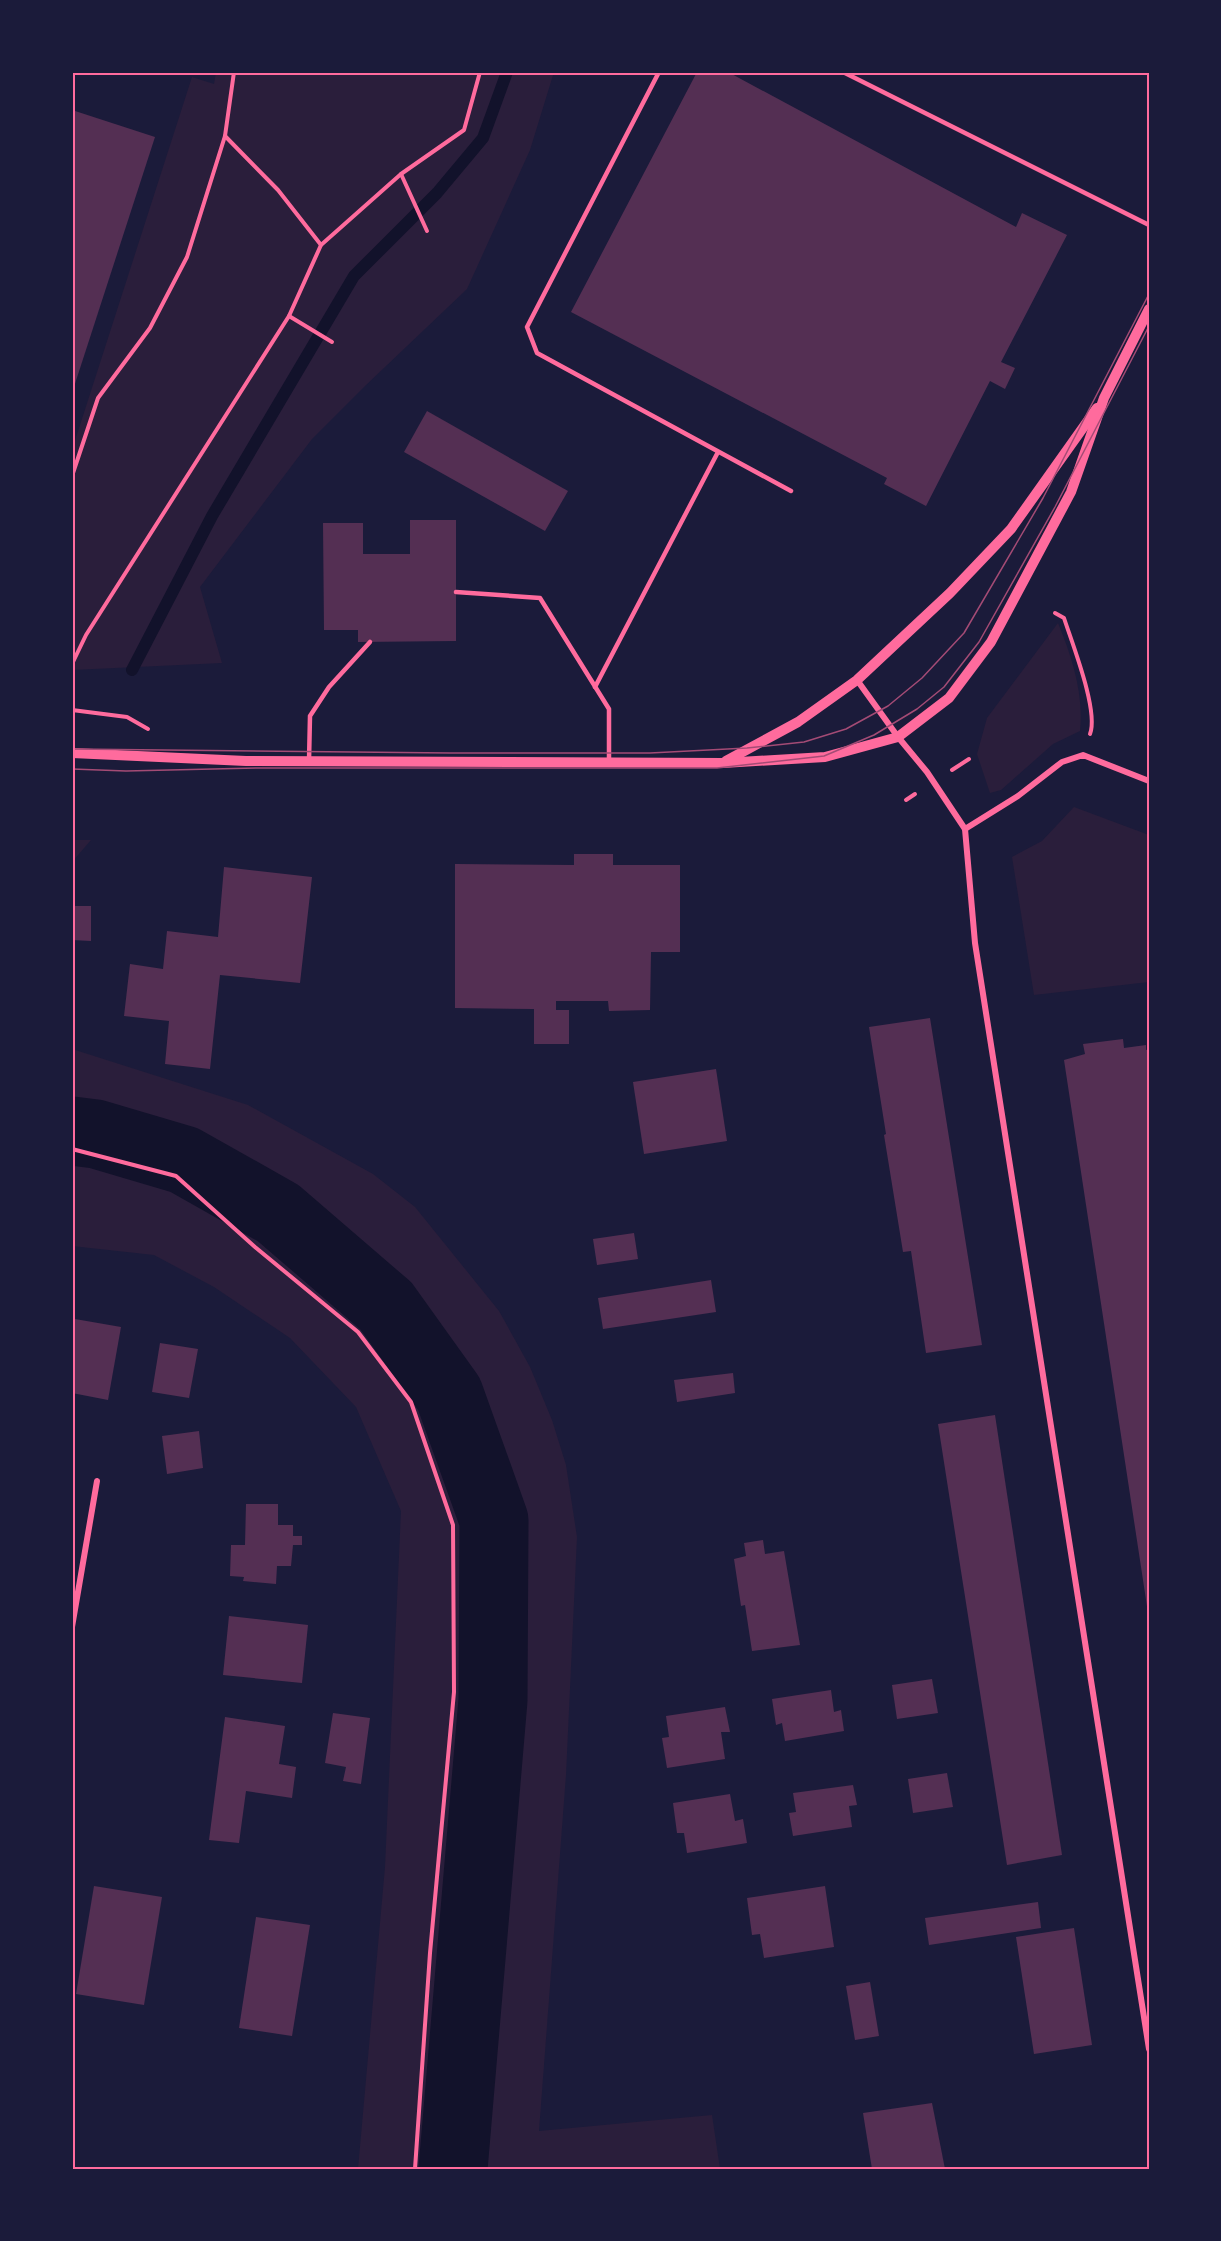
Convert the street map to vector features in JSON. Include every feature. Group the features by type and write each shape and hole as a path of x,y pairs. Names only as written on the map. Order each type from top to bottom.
{"street":[{"path":"723,763 798,722 857,680 950,593 1011,529 1104,398 1148,314"},
{"path":"72,753 246,761 723,763 825,757 898,737 949,698 991,642 1071,492 1104,398"},
{"path":"857,680 898,737 927,772 965,829 975,943 1149,2049"},
{"path":"965,829 1018,796 1062,762 1083,755 1149,781"},
{"path":"72,1627 97,1481"}],"lane":[{"path":"659,72 527,327 537,353 791,491"},
{"path":"843,72 1149,225"},
{"path":"595,687 718,452"},
{"path":"456,592 540,598 609,709 609,763"},
{"path":"309,761 310,716 329,687 370,642"}],"path":[{"path":"72,476 98,398 150,328 187,257 225,136 234,72"},
{"path":"72,664 86,635 289,316 321,245 401,174 464,130 480,72"},
{"path":"225,136 278,190 321,245"},
{"path":"401,174 427,231"},
{"path":"289,316 332,342"},
{"path":"1055,613 1064,618 1086,686 1093,727 1083,755"},
{"path":"72,1149 176,1176 255,1247 358,1332 411,1402 453,1525 454,1692 430,1953 415,2169"}],"shaded area":[{"path":"216,72 554,72 530,150 467,289 312,439 200,587 222,663 72,670 72,450 192,77 214,84"},
{"path":"1058,623 1076,676 1080,703 1080,731 1053,744 1001,790 990,793 977,754 987,718"},
{"path":"1074,807 1149,835 1149,982 1034,995 1012,857 1042,841"},
{"path":"72,840 91,840 72,862"},
{"path":"72,1049 248,1105 373,1174 415,1207 499,1311 530,1367 552,1420 566,1465 577,1537 566,1775 539,2131 712,2115 720,2169 358,2169 385,1867 401,1511 356,1407 290,1338 214,1287 154,1255 72,1246"}],"building":[{"path":"697,72 728,72 1016,227 1022,213 1067,235 1001,362 1015,368 1005,389 990,381 926,506 884,484 887,478 571,312"},
{"path":"72,110 155,137 72,393"},
{"path":"427,411 568,491 545,531 404,452"},
{"path":"410,520 456,520 456,641 358,642 358,630 324,630 323,523 363,523 363,554 410,554"},
{"path":"574,854 613,854 613,865 680,865 680,952 651,952 650,1010 609,1011 608,1001 556,1001 556,1010 569,1010 569,1044 534,1044 534,1009 455,1008 455,864 574,865"},
{"path":"224,867 312,877 300,983 220,975 210,1069 165,1064 169,1021 124,1016 130,964 163,969 167,931 218,937"},
{"path":"72,906 91,906 91,941 72,940"},
{"path":"930,1018 982,1345 926,1353 911,1251 903,1252 869,1027"},
{"path":"1123,1039 1124,1048 1146,1045 1146,1050 1149,1049 1148,1613 1064,1060 1085,1054 1083,1044"},
{"path":"716,1069 727,1141 644,1154 633,1082"},
{"path":"634,1233 638,1259 597,1265 593,1239"},
{"path":"711,1280 716,1312 603,1329 598,1298"},
{"path":"75,1319 121,1327 108,1400 72,1393 72,1337"},
{"path":"160,1343 198,1349 189,1398 152,1392"},
{"path":"733,1373 735,1393 677,1402 674,1380"},
{"path":"995,1415 1062,1855 1007,1865 938,1424"},
{"path":"199,1431 203,1468 167,1474 162,1436"},
{"path":"246,1504 278,1504 278,1525 293,1525 293,1536 302,1536 302,1545 293,1545 291,1566 277,1566 276,1584 243,1581 244,1577 230,1576 231,1545 245,1545"},
{"path":"763,1540 765,1554 784,1551 800,1645 752,1651 745,1605 741,1606 734,1559 746,1556 744,1543"},
{"path":"229,1616 308,1625 302,1683 223,1675"},
{"path":"932,1679 938,1713 897,1719 892,1685"},
{"path":"831,1690 834,1712 841,1710 844,1731 785,1741 782,1723 776,1725 772,1699"},
{"path":"725,1707 730,1732 721,1732 725,1759 667,1768 662,1738 669,1737 666,1716"},
{"path":"333,1713 370,1718 361,1784 343,1781 346,1767 325,1763"},
{"path":"225,1717 285,1726 279,1764 296,1767 292,1798 246,1791 239,1843 209,1840"},
{"path":"947,1773 953,1807 913,1813 908,1779"},
{"path":"853,1785 857,1805 849,1806 852,1827 793,1836 789,1813 796,1812 793,1793"},
{"path":"730,1794 735,1821 743,1819 747,1843 687,1853 684,1833 677,1833 673,1803"},
{"path":"94,1886 162,1897 144,2005 76,1994"},
{"path":"825,1886 834,1947 764,1958 760,1934 752,1935 747,1898"},
{"path":"1038,1902 1041,1928 929,1945 925,1918"},
{"path":"256,1917 310,1925 292,2036 239,2028"},
{"path":"1074,1928 1092,2045 1034,2054 1016,1937"},
{"path":"870,1982 879,2036 855,2040 846,1986"},
{"path":"932,2103 945,2169 872,2169 863,2113"}],"waterway":[{"path":"132,670 212,516 354,276 437,193 483,138 507,72"},
{"path":"72,1122 76,1130"},
{"path":"72,1131 96,1134 184,1160 278,1213 386,1306 449,1394 494,1520 493,1700 453,2169"}],"tram line":[{"path":"72,749 650,753 747,748 804,742 846,729 888,706 922,678 964,633 1043,498 1149,294"},
{"path":"72,769 126,771 258,768 717,768 824,756 874,735 917,709 944,687 979,642 1055,507 1149,326"}]}
